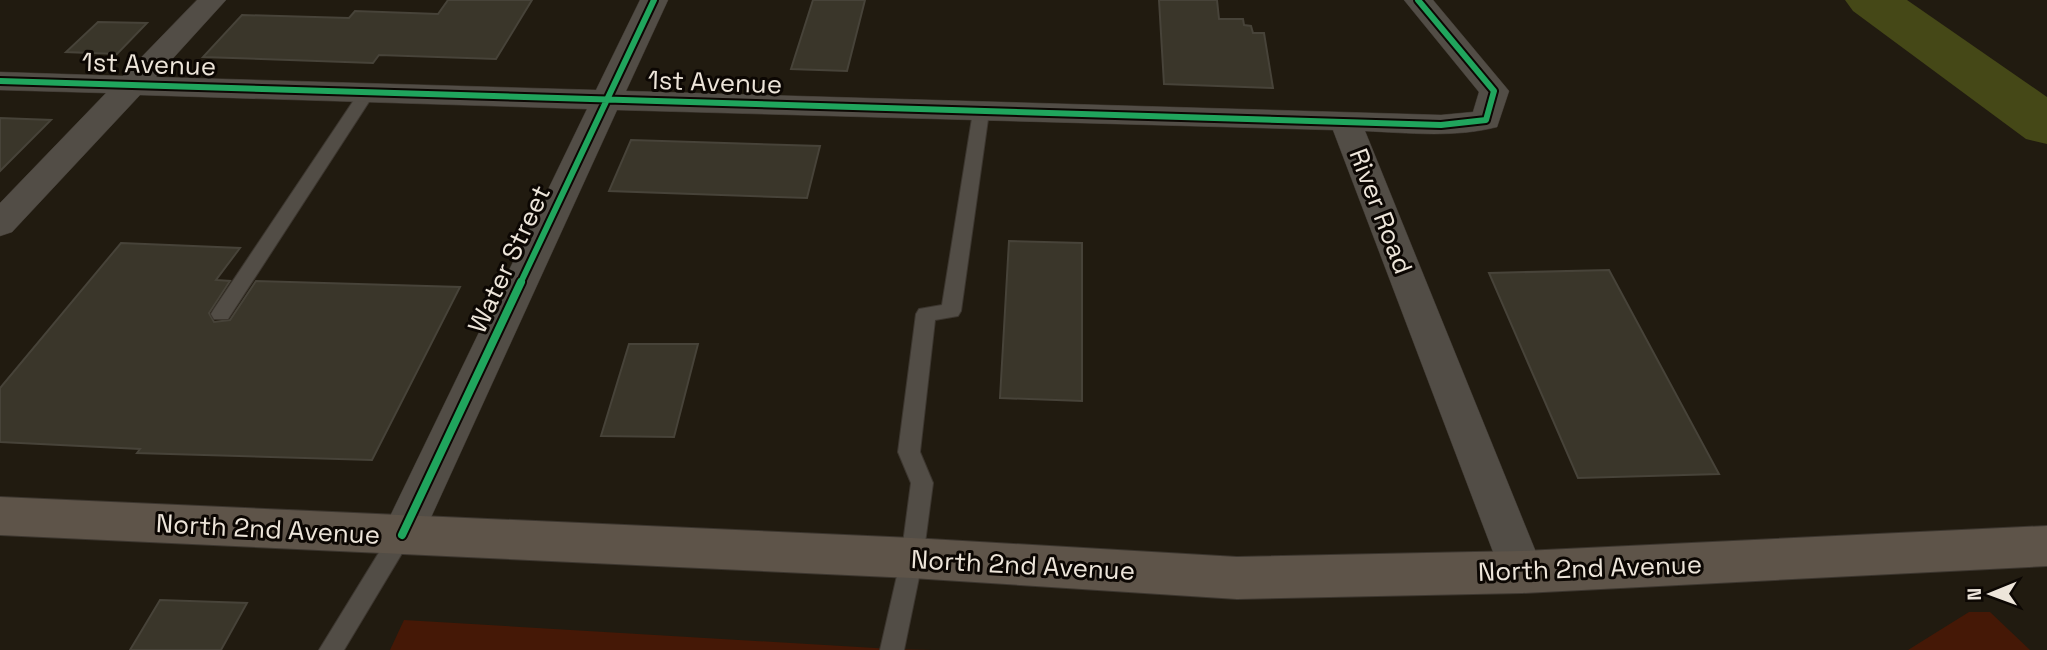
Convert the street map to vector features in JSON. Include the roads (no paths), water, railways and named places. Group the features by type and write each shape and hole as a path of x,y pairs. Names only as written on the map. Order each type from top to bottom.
{"main road":[{"name":"North 2nd Avenue","path":"0,516 912,558 1237,578 1521,572 2047,546"}],"street":[{"path":"0,225 212,0"},
{"name":"Water Street","path":"402,535 654,0"},
{"name":"River Road","path":"1418,0 1494,91 1486,120 1441,125 1345,120 1521,572"},
{"name":"1st Avenue","path":"0,81 981,112 1345,120"}],"lane":[{"path":"221,314 368,91"},
{"path":"892,650 912,558 922,483 909,452 926,314 951,311 981,112"},
{"path":"331,650 402,535"}],"waterway":[{"path":"1872,0 2047,125"}]}
